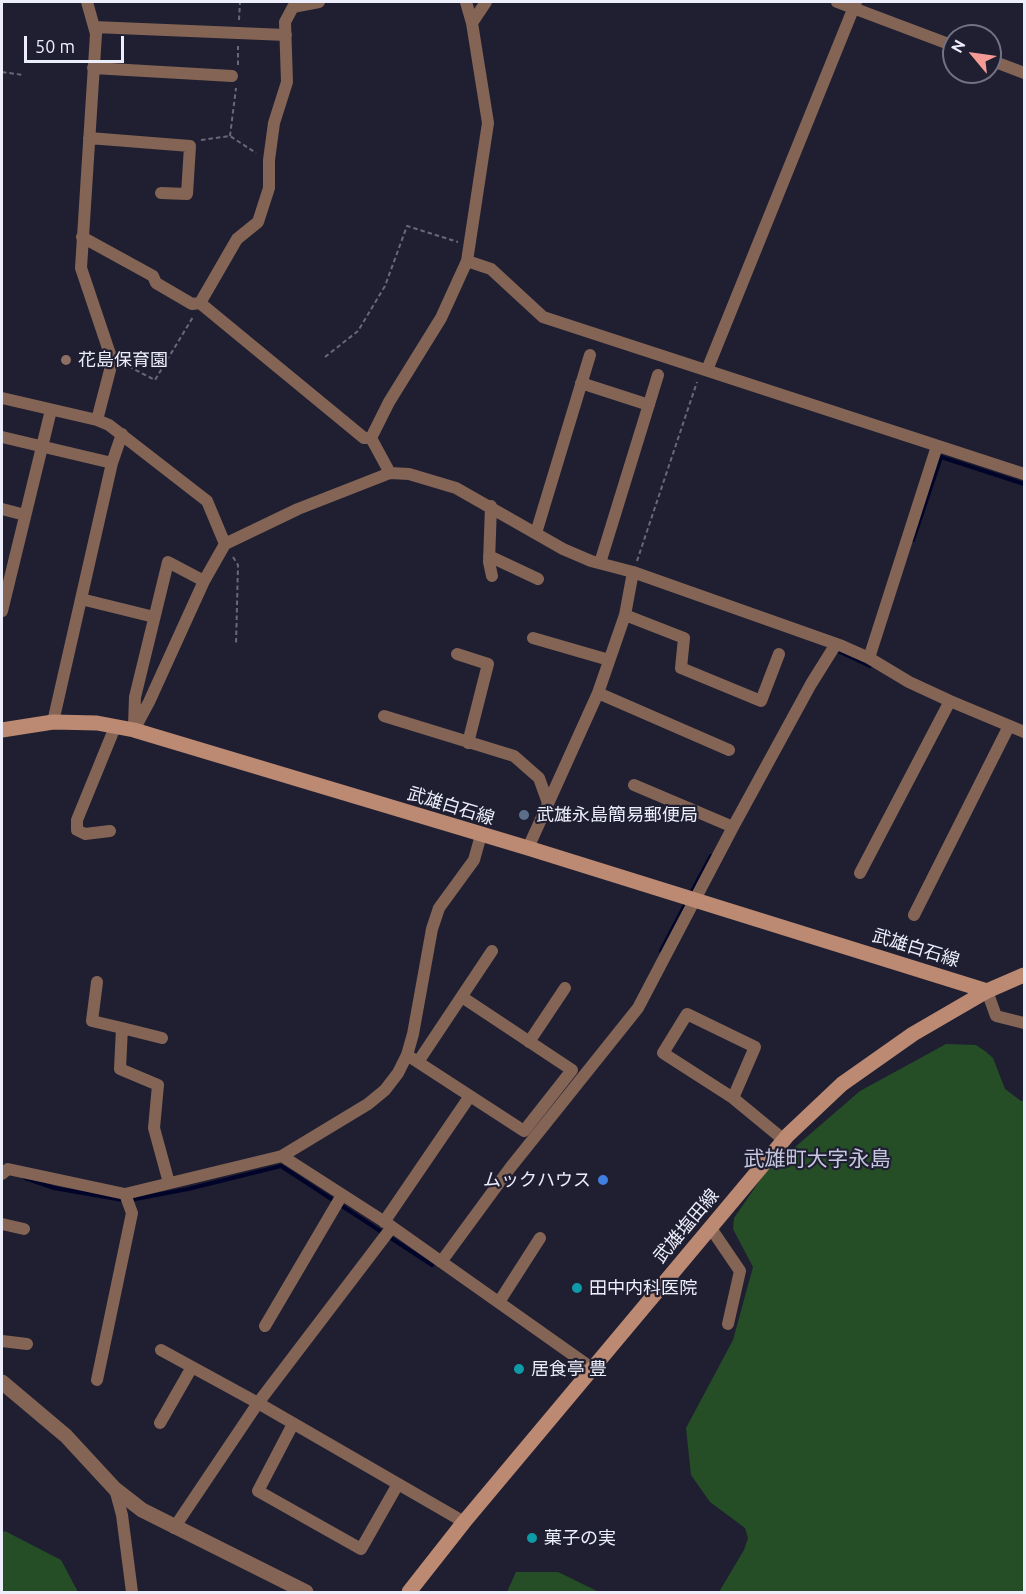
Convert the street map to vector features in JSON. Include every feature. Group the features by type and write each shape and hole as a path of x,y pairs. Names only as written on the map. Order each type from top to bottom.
{"main road":[{"name":"武雄白石線","path":"2,730 53,722 97,723 134,730 528,848 987,991"},
{"name":"武雄塩田線","path":"408,1593 464,1522 784,1140 842,1084 912,1034 987,991 1024,975"}],"street":[{"path":"87,2 96,34 81,268 111,357 110,370 97,420"},
{"path":"201,303 237,239 258,222 269,188 269,160 274,123 287,82 285,22 292,7 319,2"},
{"path":"371,438 389,402 441,318 467,261 488,123 472,23 466,2"},
{"path":"472,23 486,2"},
{"path":"837,2 854,5 942,41"},
{"path":"707,369 854,5"},
{"path":"94,27 286,35"},
{"path":"1002,65 1024,73"},
{"path":"93,68 232,76"},
{"path":"89,138 190,146 187,194 161,193"},
{"path":"82,237 153,276 156,283 192,304 201,303 364,438 371,438"},
{"path":"467,261 491,269 543,317 1024,474"},
{"path":"536,533 590,355"},
{"path":"600,564 658,375"},
{"path":"581,383 649,405"},
{"path":"2,398 97,420 109,425 207,501 225,544"},
{"path":"2,611 51,410"},
{"path":"53,722 112,463 122,434"},
{"path":"2,437 112,463"},
{"path":"371,438 390,473"},
{"path":"869,658 937,446"},
{"path":"134,730 204,582 225,544 298,509 390,473 409,474 456,488 563,549 600,564 633,572 836,644 869,658 909,682 1024,732"},
{"path":"491,506 489,556 492,576"},
{"path":"2,509 25,515"},
{"path":"489,556 538,579"},
{"path":"134,730 135,697 168,562 204,582"},
{"path":"528,848 598,693 625,615 633,572"},
{"path":"81,599 154,617"},
{"path":"625,615 684,638 681,668 761,701 779,654"},
{"path":"533,638 609,660"},
{"path":"441,1262 510,1168 638,1008 733,827 811,684 836,644"},
{"path":"456,654 488,664 468,742"},
{"path":"598,693 729,750"},
{"path":"860,873 950,701"},
{"path":"384,716 514,756 539,778 548,803"},
{"path":"915,915 1009,726"},
{"path":"110,831 85,834 77,830 77,820 115,727"},
{"path":"634,785 733,827"},
{"path":"412,1059 413,1034 432,929 439,908 474,860 481,835"},
{"path":"2,1174 8,1169 125,1194 282,1156 385,1090 462,997 492,951"},
{"path":"97,982 92,1021 162,1038"},
{"path":"528,1042 565,988"},
{"path":"987,991 996,1016 1024,1023"},
{"path":"412,1059 524,1131 572,1071 462,997"},
{"path":"733,1098 755,1047 687,1014 663,1053 733,1098 784,1140"},
{"path":"122,1028 120,1069 158,1084 154,1128 169,1183"},
{"path":"174,1528 258,1404 388,1224 470,1096"},
{"path":"282,1156 388,1224 593,1369"},
{"path":"97,1380 132,1213 125,1194"},
{"path":"265,1326 341,1195"},
{"path":"2,1224 24,1229"},
{"path":"710,1227 740,1271 728,1324"},
{"path":"499,1302 540,1238"},
{"path":"2,1341 27,1344"},
{"path":"161,1350 464,1522"},
{"path":"160,1424 192,1367"},
{"path":"2,1382 66,1436 115,1489 142,1510 288,1588 306,1593"},
{"path":"293,1424 258,1491 361,1549 398,1484"},
{"path":"115,1489 122,1515 132,1593"}],"path":[{"path":"2,72 23,75"},
{"path":"190,146 195,141 230,136 269,160"},
{"path":"325,357 358,331 386,286 407,226 469,245"},
{"path":"111,357 155,380 201,303"},
{"path":"633,572 700,372 707,369"},
{"path":"225,544 238,565 236,645"}],"green space":[{"path":"946,1044 976,1045 985,1051 993,1058 1005,1089 1021,1101 1024,1100 1024,1592 719,1592 744,1550 748,1538 745,1528 710,1502 691,1475 686,1428 733,1340 753,1267 733,1229 734,1218 765,1173 860,1091"},
{"path":"5,1531 61,1560 78,1592 2,1592 2,1533"},
{"path":"516,1572 558,1572 599,1592 507,1592"}],"waterway":[{"path":"913,540 941,457 1024,484"},
{"path":"836,650 870,666 872,661"},
{"path":"690,895 711,856"},
{"path":"661,951 687,901"},
{"path":"130,1200 188,1189 281,1166 432,1265 435,1261"},
{"path":"25,1178 54,1188 123,1200"}],"place":[{"name":"花島保育園","path":"66,360"},
{"name":"武雄永島簡易郵便局","path":"524,815"},
{"name":"ムックハウス","path":"603,1180"},
{"name":"田中内科医院","path":"577,1288"},
{"name":"居食亭 豊","path":"519,1369"},
{"name":"菓子の実","path":"532,1538"}],"district":[{"name":"武雄町大字永島","path":"817,1159"}]}
